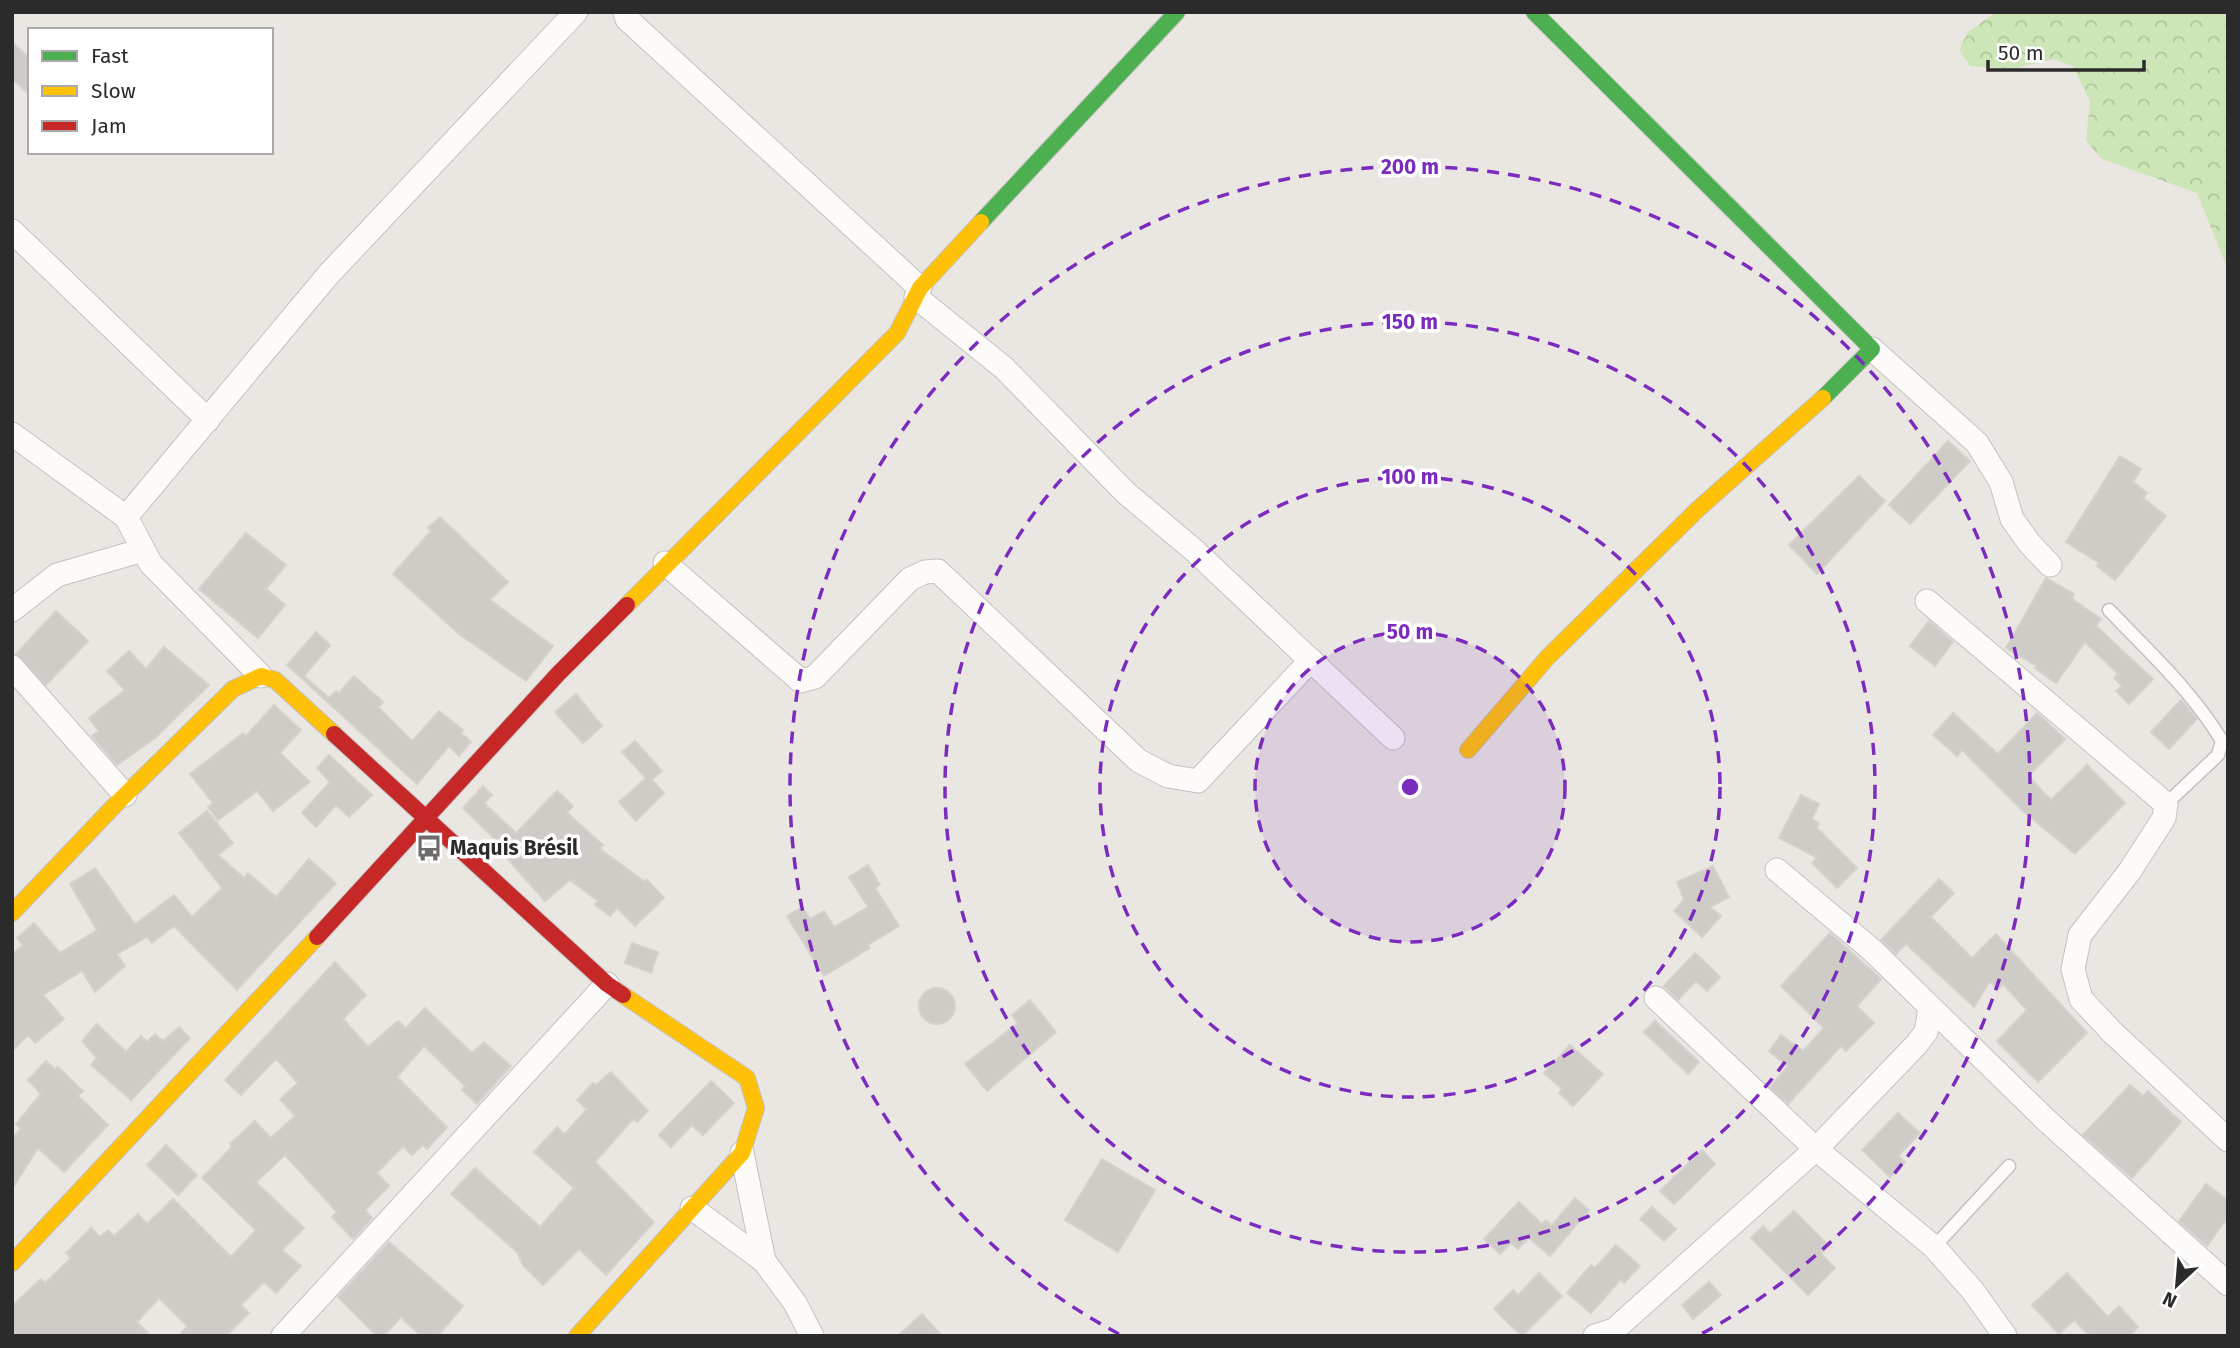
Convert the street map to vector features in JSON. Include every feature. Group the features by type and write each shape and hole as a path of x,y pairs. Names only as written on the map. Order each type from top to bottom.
{"street":[{"path":"126,517 328,275 576,12"},
{"path":"625,12 627,19 918,293 1004,368 1126,493 1195,551 1393,738"},
{"path":"12,1264 426,821 558,674 897,333 918,293 1177,12"},
{"path":"1534,12 1872,348 1977,443 2001,482 2012,519 2050,565"},
{"path":"12,231 208,420"},
{"path":"1468,750 1547,658 1697,510 1810,412 1872,348"},
{"path":"12,434 126,517 151,564 261,676 275,680 607,985 747,1078 754,1100 755,1118 742,1153 577,1336"},
{"path":"12,610 57,575 143,550"},
{"path":"665,564 801,681 815,677 910,579 925,572 938,571 1139,761 1168,776 1198,781 1311,660"},
{"path":"1927,601 2166,804 2164,818 2129,872 2080,935 2073,969 2081,999 2113,1034 2228,1140"},
{"path":"12,667 125,795"},
{"path":"12,914 125,795 233,689 261,676"},
{"path":"1777,870 1872,950 2046,1120 2228,1284"},
{"path":"283,1336 607,985"},
{"path":"1656,998 1816,1149 1934,1247 1973,1291 2005,1336"},
{"path":"1595,1336 1614,1330 1816,1149 1916,1045 1926,1032 1930,1008"},
{"path":"742,1153 764,1261"},
{"path":"692,1208 764,1261 795,1303 812,1336"}],"lane":[{"path":"2109,610 2172,676 2212,723 2222,741 2218,755 2166,804"},
{"path":"1934,1247 2009,1166"}],"green space":[{"path":"1996,12 2228,12 2228,270 2197,193 2102,159 2086,141 2090,102 2073,66 2053,59 2013,69 1970,66 1959,50 1968,32"}],"building":[{"path":"12,42 28,57 28,93 12,79"},
{"path":"1948,441 1970,461 1910,524 1889,505"},
{"path":"2120,456 2141,469 2133,482 2147,493 2143,498 2166,516 2115,580 2097,566 2099,563 2066,542"},
{"path":"1859,476 1885,501 1817,574 1789,545"},
{"path":"440,517 508,582 490,600 553,646 526,681 459,634 393,574 431,531 428,528"},
{"path":"246,533 286,565 266,589 285,605 258,638 199,589"},
{"path":"2046,578 2074,594 2072,599 2101,619 2096,626 2153,679 2129,704 2116,691 2122,686 2114,678 2118,674 2085,642 2056,683 2035,668 2037,666 2006,648"},
{"path":"56,611 88,641 46,685 16,654"},
{"path":"1929,621 1953,642 1935,666 1910,646"},
{"path":"316,632 330,645 304,676 329,698 336,691 339,693 354,676 383,702 378,707 412,741 439,711 463,730 461,733 471,742 459,756 449,746 417,784 287,665"},
{"path":"164,647 209,685 155,738 117,765 92,736 99,731 89,718 125,690 107,671 129,651 146,669"},
{"path":"576,694 602,726 583,743 555,712"},
{"path":"2181,700 2197,719 2169,749 2151,732"},
{"path":"274,705 301,730 280,753 310,782 273,811 257,791 218,820 208,807 213,803 190,774 243,733 246,736"},
{"path":"1953,713 1998,754 2037,713 2065,739 2028,776 2051,800 2087,765 2125,803 2075,854 2024,812 1962,750 1957,756 1933,735"},
{"path":"635,741 662,771 652,780 664,793 636,821 619,802 646,778 622,752"},
{"path":"329,755 372,795 349,817 336,805 316,827 302,813 330,782 317,768"},
{"path":"483,786 492,795 484,803 516,833 557,791 573,806 567,813 603,845 600,849 645,882 647,880 664,898 635,926 617,908 610,916 595,905 598,901 570,880 545,901 505,856 509,853 463,808"},
{"path":"1801,795 1819,804 1812,819 1819,823 1817,828 1857,868 1837,888 1812,863 1817,858 1814,856 1816,854 1812,855 1779,838"},
{"path":"207,811 233,843 218,855 244,878 248,873 276,897 309,859 336,883 237,990 174,926 152,943 147,937 117,954 125,966 95,992 82,971 43,995 64,1019 35,1043 28,1035 12,1051 12,954 23,945 17,938 34,923 60,953 97,930 70,884 95,868 135,924 174,895 192,917 222,888 179,833"},
{"path":"868,865 880,885 875,888 899,926 868,945 870,948 824,976 787,916 802,907 810,919 824,911 834,927 868,907 849,877"},
{"path":"1713,866 1729,897 1710,907 1721,916 1702,937 1674,911 1684,900 1677,882"},
{"path":"1939,879 1954,893 1931,917 1972,958 1996,934 2087,1033 2038,1082 1997,1041 2027,1010 2003,984 1998,989 1990,981 1974,1007 1906,944 1896,954 1881,940"},
{"path":"1830,933 1881,979 1857,1006 1874,1023 1846,1051 1841,1046 1788,1104 1770,1087 1788,1066 1769,1051 1781,1035 1803,1051 1824,1028 1781,986"},
{"path":"632,943 658,952 651,973 625,963"},
{"path":"1695,953 1720,977 1707,991 1696,981 1678,1000 1664,986"},
{"path":"335,962 366,995 343,1019 368,1047 398,1021 406,1028 425,1008 472,1053 484,1042 511,1066 477,1104 462,1090 465,1086 424,1046 397,1077 447,1127 427,1149 423,1145 412,1155 403,1146 377,1173 389,1186 365,1210 372,1218 353,1239 332,1217 337,1212 285,1155 256,1182 304,1228 282,1250 301,1266 276,1293 264,1282 241,1305 249,1313 226,1336 179,1336 187,1326 159,1298 137,1322 151,1336 12,1336 12,1306 41,1279 45,1283 71,1258 66,1253 91,1228 100,1237 108,1230 114,1236 138,1214 147,1224 173,1199 231,1257 256,1230 202,1178 232,1147 230,1144 255,1121 271,1138 295,1116 280,1099 298,1083 276,1059 241,1095 225,1080"},
{"path":"937,988 950,993 955,1006 950,1019 937,1024 924,1019 919,1006 924,993"},
{"path":"1030,1000 1056,1032 987,1091 965,1064 1018,1023 1012,1015"},
{"path":"1655,1021 1699,1062 1688,1074 1644,1032"},
{"path":"97,1024 126,1052 141,1036 147,1042 155,1034 163,1041 179,1027 190,1038 131,1100 91,1065 97,1058 82,1041"},
{"path":"1570,1045 1603,1074 1573,1106 1559,1093 1562,1089 1544,1073"},
{"path":"46,1061 55,1069 58,1067 83,1091 78,1096 108,1125 64,1172 38,1148 12,1189 12,1138 21,1129 16,1124 41,1094 28,1080"},
{"path":"611,1072 648,1111 637,1122 633,1119 595,1162 654,1222 606,1275 579,1249 543,1285 523,1265 517,1252 451,1194 475,1168 540,1227 574,1188 534,1152 557,1127 565,1134 587,1109 577,1100 593,1083 596,1085"},
{"path":"711,1081 734,1103 703,1135 692,1125 671,1147 659,1135"},
{"path":"2130,1085 2143,1096 2148,1091 2181,1122 2132,1178 2083,1135"},
{"path":"1898,1113 1920,1133 1898,1156 1905,1162 1890,1177 1862,1150"},
{"path":"166,1145 197,1175 178,1195 147,1165"},
{"path":"1702,1150 1715,1164 1674,1204 1660,1191"},
{"path":"1102,1159 1155,1190 1118,1252 1065,1220"},
{"path":"2206,1184 2228,1200 2228,1217 2207,1246 2179,1221"},
{"path":"1575,1198 1589,1210 1550,1256 1529,1238 1518,1249 1511,1243 1500,1254 1484,1239 1519,1202 1542,1224 1546,1220 1552,1225"},
{"path":"1652,1207 1676,1229 1664,1241 1640,1219"},
{"path":"1794,1211 1829,1246 1821,1254 1835,1268 1808,1295 1751,1238 1763,1226 1770,1233"},
{"path":"389,1242 463,1306 438,1336 421,1336 401,1317 383,1336 377,1336 338,1297"},
{"path":"1616,1245 1640,1266 1624,1283 1620,1280 1591,1313 1567,1293 1591,1265 1595,1268"},
{"path":"1539,1273 1562,1296 1522,1336 1494,1309 1513,1290 1518,1295"},
{"path":"2067,1273 2108,1317 2119,1306 2138,1327 2130,1336 2090,1336 2074,1320 2059,1334 2032,1305"},
{"path":"1709,1282 1721,1295 1693,1319 1682,1305"},
{"path":"922,1314 942,1336 898,1336"}],"traffic: fast":[{"path":"981,222 1177,12"},
{"path":"1534,12 1872,349 1823,398"}],"traffic: slow":[{"path":"627,605 897,333 920,288 981,222"},
{"path":"1468,750 1547,658 1697,510 1823,398"},
{"path":"12,913 115,805 233,689 261,676 275,680 334,734"},
{"path":"12,1263 317,937"},
{"path":"577,1336 742,1153 756,1108 747,1078 623,995"}],"traffic: jam":[{"path":"317,937 558,674 627,605"},
{"path":"334,734 607,984 623,995"}],"place":[{"name":"Maquis Brésil","path":"429,848"}]}
